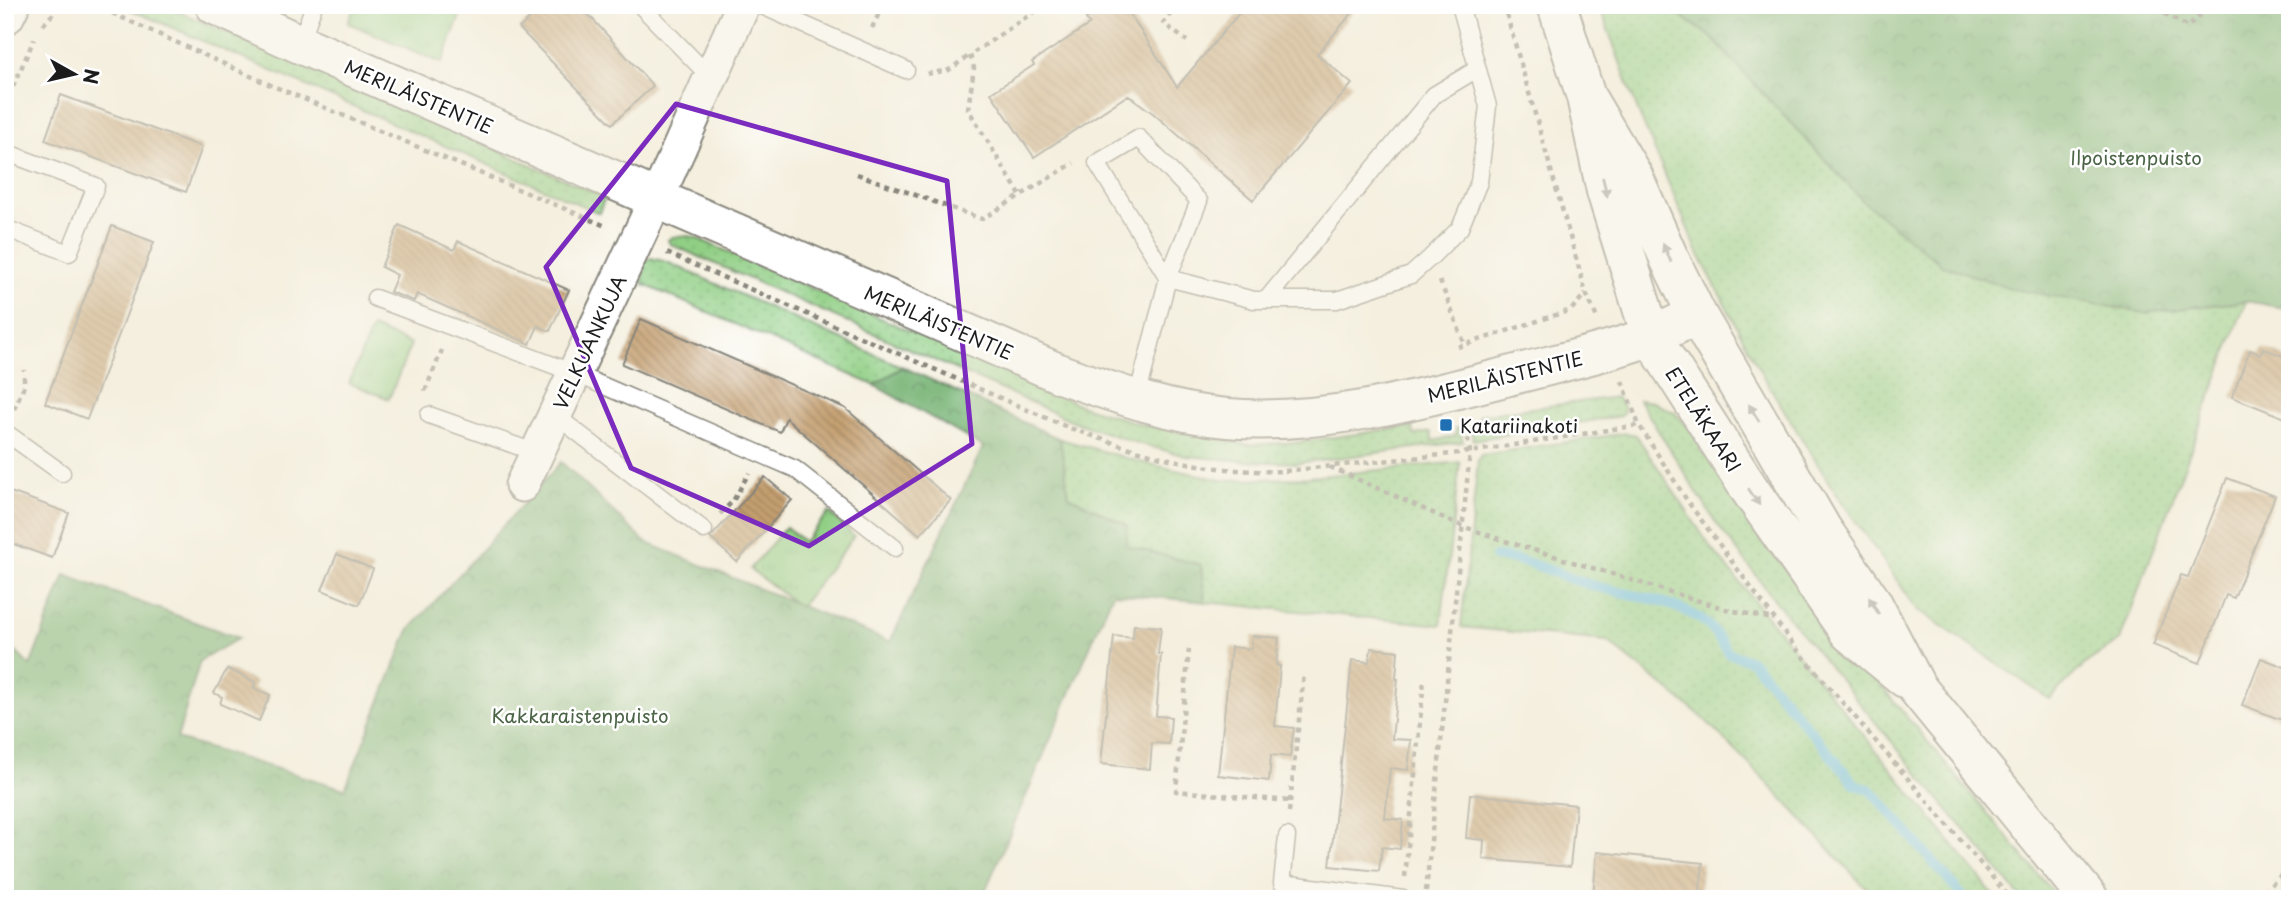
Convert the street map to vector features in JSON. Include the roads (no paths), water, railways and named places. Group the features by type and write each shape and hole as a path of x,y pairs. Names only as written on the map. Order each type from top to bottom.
{"main road":[{"path":"5,15 10,5"},
{"name":"MERILÄISTENTIE","path":"215,5 656,200 1063,375 1136,401 1182,411 1228,418 1284,418 1329,414 1447,392 1610,349 1651,336 1697,315"},
{"name":"ETELÄKAARI","path":"1557,5 1586,97 1606,191 1651,336 1750,490 1849,632 1917,688 2089,899"},
{"name":"ETELÄKAARI","path":"1586,97 1634,178 1697,315 1822,530 1872,602 1917,688"}],"street":[{"name":"VELKUANKUJA","path":"522,485 656,200 743,5"}],"lane":[{"path":"300,44 314,5"},
{"path":"640,5 711,78"},
{"path":"760,5 906,70"},
{"path":"1136,401 1168,278 1199,201 1139,138 1097,163 1168,278 1254,300 1337,300 1411,275 1460,228 1479,182 1488,106 1460,5"},
{"path":"1266,300 1434,94 1477,69"},
{"path":"5,152 96,186 69,253 5,228"},
{"path":"375,298 575,373 795,469 895,548"},
{"path":"429,415 537,453"},
{"path":"555,415 704,530"},
{"path":"8,425 62,473"},
{"path":"1287,836 1282,883 1403,899"}],"waterway":[{"path":"1495,557 1529,563 1578,581 1669,604 1707,624 1728,653 1752,661 1855,784 1871,790 1965,899"}],"place":[{"name":"Katariinakoti","path":"1446,425"}],"park label":[{"name":"Ilpoistenpuisto","path":"2136,157"},
{"name":"Kakkaraistenpuisto","path":"580,715"}]}
